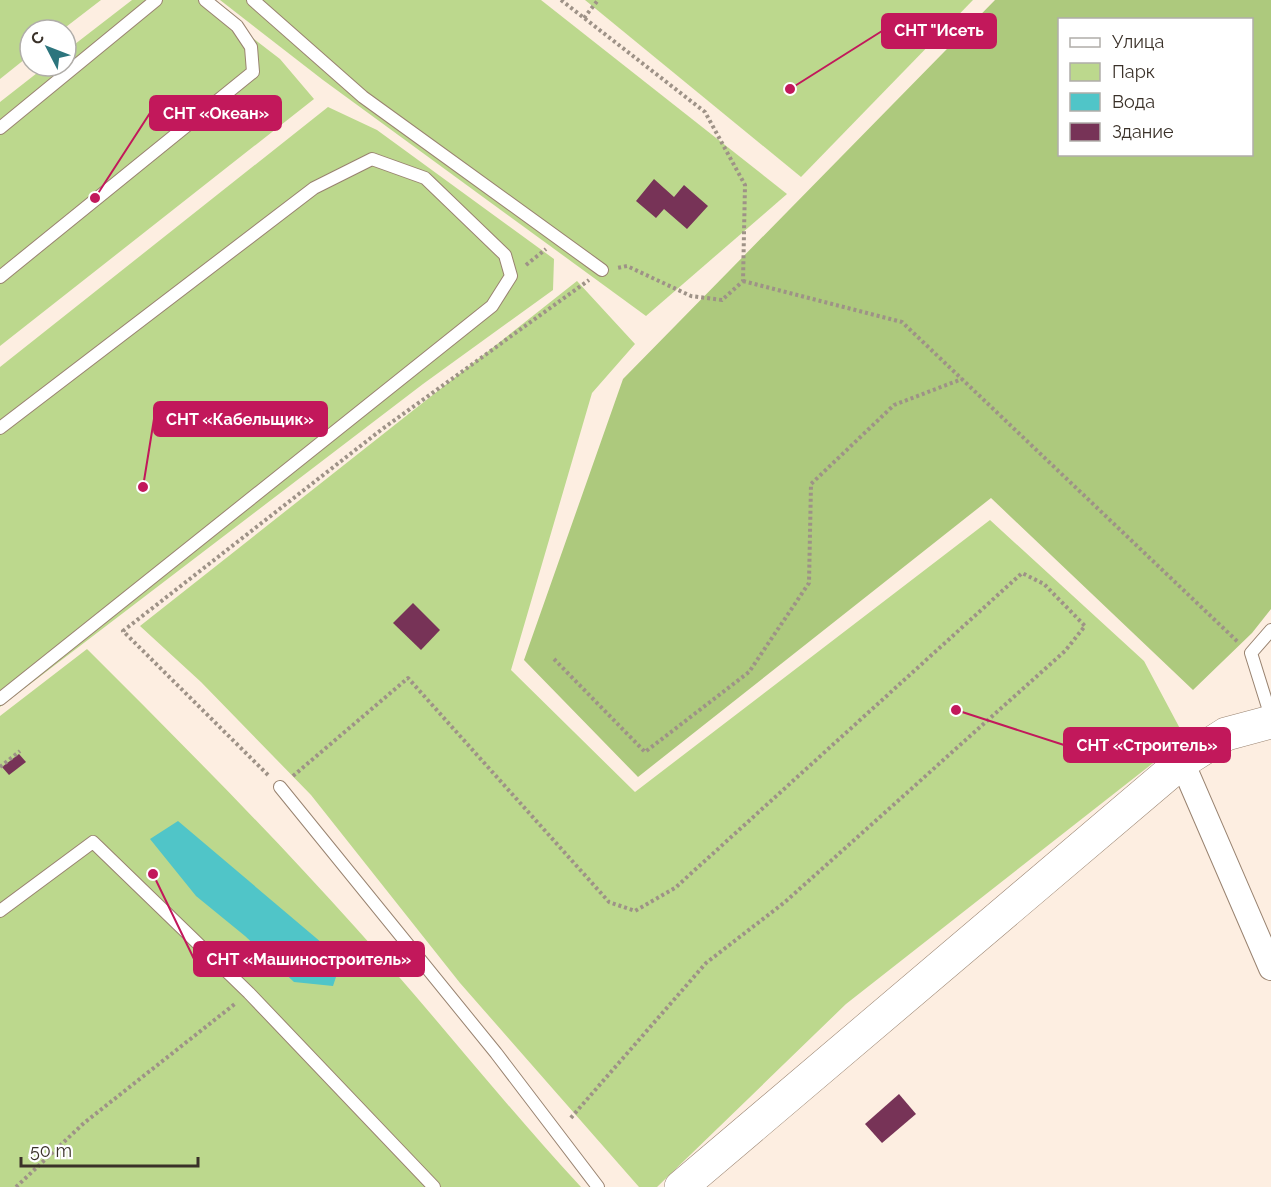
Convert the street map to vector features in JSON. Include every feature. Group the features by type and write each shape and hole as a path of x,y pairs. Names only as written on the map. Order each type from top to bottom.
{"street":[{"path":"681,1187 1182,762 1226,734 1271,722"},
{"path":"1182,762 1271,968"}],"lane":[{"path":"0,128 156,0"},
{"path":"0,277 252,72 251,47 242,33 237,26 205,0"},
{"path":"253,0 363,97 602,270"},
{"path":"0,428 314,188 372,159 425,178 505,255 511,276 492,306 0,699"},
{"path":"1271,630 1251,653 1271,717"},
{"path":"280,787 558,1132 598,1187"},
{"path":"0,911 93,842 249,993 434,1187"}],"path":[{"path":"558,1132 706,963 785,902 1065,651 1085,626 1044,584 1022,573 675,888 635,911 609,902 408,678 280,787 123,631 381,430 602,270 627,266 692,296 722,300 743,281 745,185 705,112 561,0"},
{"path":"584,18 598,0"},
{"path":"511,276 559,240"},
{"path":"743,281 902,321 1251,653"},
{"path":"554,659 645,752 749,672 809,583 811,484 894,405 962,378"},
{"path":"0,767 20,751"},
{"path":"15,1187 84,1123 249,993"}],"green space":[{"path":"0,0 101,0 78,18 18,18 18,65 0,79"},
{"path":"132,0 203,0 280,59 314,99 0,346 0,102 31,78 78,78 78,42"},
{"path":"220,0 541,0 787,194 646,316 323,80"},
{"path":"585,0 973,0 801,177"},
{"path":"995,0 1271,0 1271,609 1252,633 1193,690 991,498 638,777 524,660 623,379"},
{"path":"328,107 377,130 554,259 553,290 423,384 0,707 0,367"},
{"path":"577,281 635,344 592,393 511,670 635,792 990,520 1144,661 1185,738 846,1004 657,1187 639,1187 460,983 311,795 201,682 140,626"},
{"path":"87,649 323,891 581,1187 0,1187 0,716"}],"water":[{"path":"178,821 322,943 340,965 333,986 294,982 245,936 196,896 150,839"}],"building":[{"path":"654,179 674,197 684,185 708,206 687,229 664,209 656,218 636,201"},
{"path":"413,603 440,630 421,650 393,623"},
{"path":"19,754 26,762 9,775 2,767"},
{"path":"899,1094 916,1114 882,1143 865,1124"}],"place":[{"name":"СНТ \"Исеть","path":"790,89"},
{"name":"СНТ «Океан»","path":"95,198"},
{"name":"СНТ «Кабельщик»","path":"143,487"},
{"name":"СНТ «Строитель»","path":"956,710"},
{"name":"СНТ «Машиностроитель»","path":"153,874"}]}
